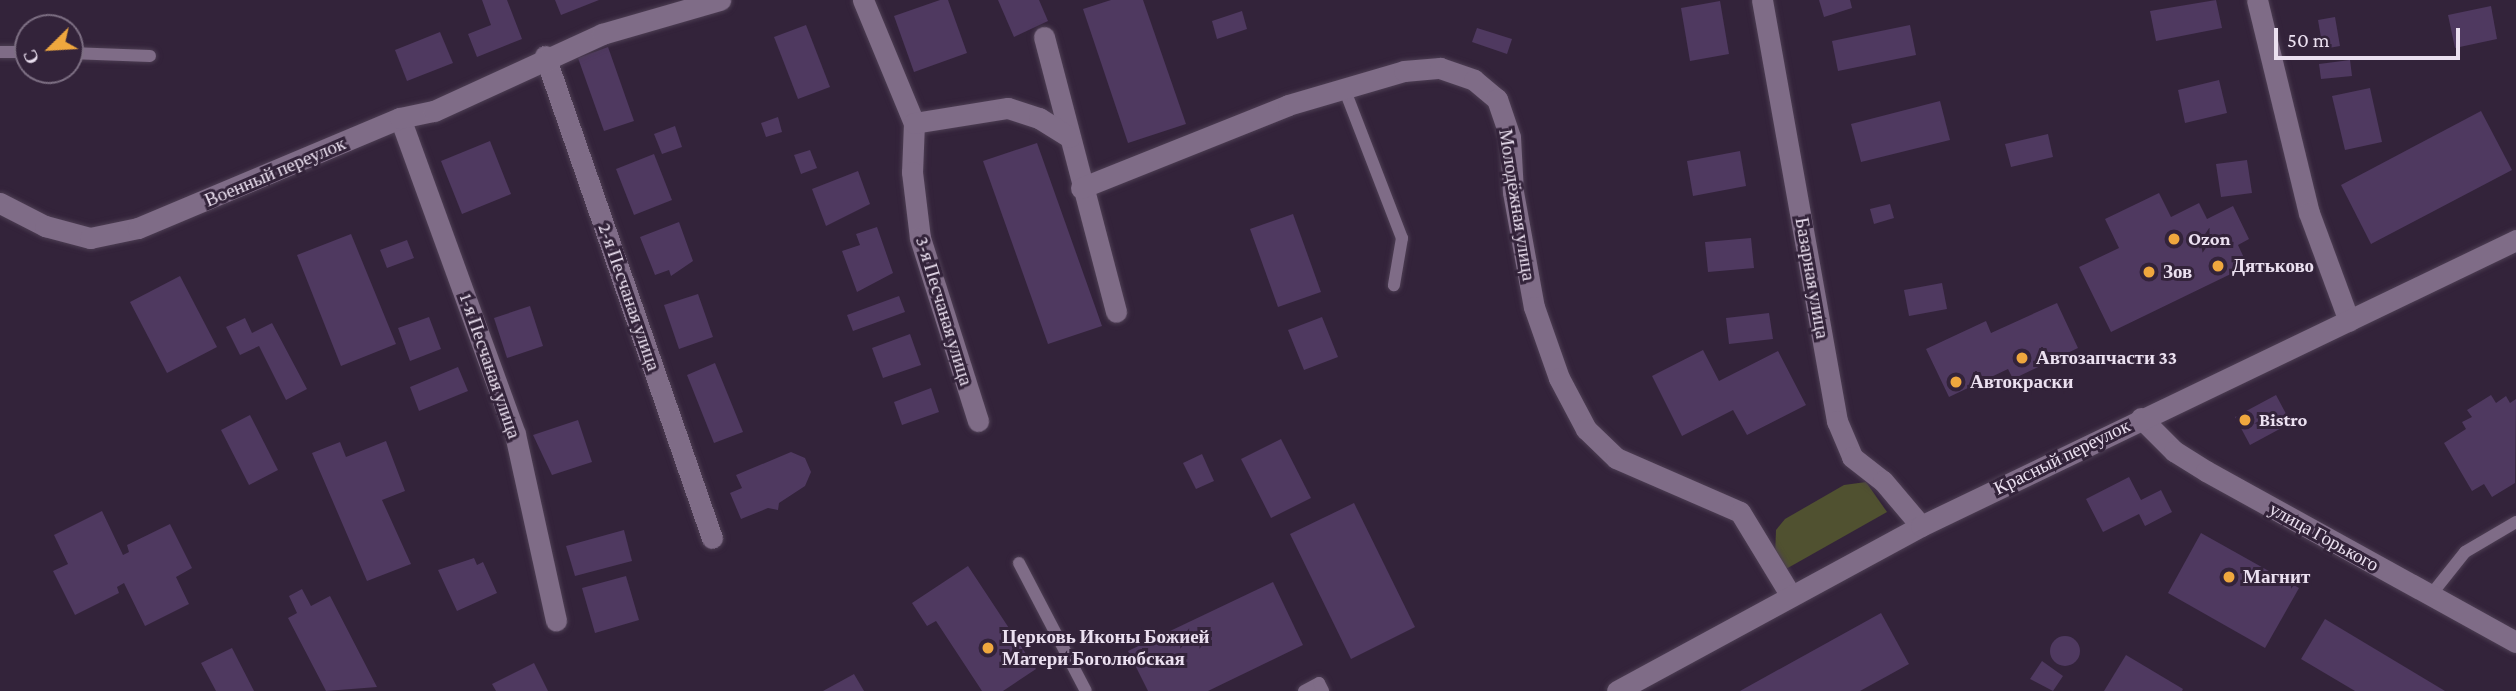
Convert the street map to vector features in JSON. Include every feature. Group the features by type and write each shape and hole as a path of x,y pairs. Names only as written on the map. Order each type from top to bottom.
{"street":[{"path":"545,56 720,0"},
{"name":"3-я Песчаная улица","path":"863,0 914,122 912,173 920,238 978,421"},
{"name":"Базарная улица","path":"1762,0 1837,421 1852,457 1883,481 1921,526"},
{"path":"2257,0 2309,213 2349,321"},
{"path":"1044,37 1116,312"},
{"name":"Военный переулок","path":"0,203 45,226 90,238 138,228 400,118 434,111 545,56"},
{"name":"2-я Песчаная улица","path":"545,56 712,538"},
{"name":"Молодёжная улица","path":"1082,188 1233,125 1343,88 1440,68 1474,80 1497,99 1510,137 1513,192 1534,307 1559,378 1586,429 1616,458 1740,512 1790,596"},
{"path":"914,122 1008,107 1039,118 1069,137"},
{"name":"1-я Песчаная улица","path":"400,118 515,434 556,621"},
{"name":"Красный переулок","path":"1617,691 1921,526 2516,240"},
{"name":"улица Горького","path":"2141,418 2174,451 2206,471 2516,642"}],"lane":[{"path":"84,53 150,55"},
{"path":"1343,88 1402,238 1394,285"},
{"path":"2430,596 2465,552 2516,522"},
{"path":"1018,563 1086,691"},
{"path":"1304,691 1319,683 1323,691"}],"green space":[{"path":"1866,482 1887,512 1786,569 1775,556 1776,530 1785,519 1844,485"}],"building":[{"path":"482,0 507,0 522,39 477,57 468,34 491,25"},
{"path":"555,0 599,0 561,15"},
{"path":"940,0 948,0 967,53 914,72 894,16"},
{"path":"998,0 1039,0 1048,21 1014,37"},
{"path":"1111,0 1143,0 1186,124 1128,143 1083,9"},
{"path":"1819,0 1850,0 1852,8 1824,17"},
{"path":"2216,0 2222,28 2156,41 2150,11"},
{"path":"1720,1 1729,54 1690,61 1681,8"},
{"path":"2491,6 2497,39 2455,48 2448,15"},
{"path":"1242,11 1247,29 1217,39 1212,21"},
{"path":"2335,17 2340,46 2323,49 2318,20"},
{"path":"806,25 830,87 798,99 774,37"},
{"path":"1910,25 1916,55 1838,71 1832,41"},
{"path":"1477,28 1512,39 1507,54 1472,42"},
{"path":"440,32 453,63 407,81 395,50"},
{"path":"608,47 634,121 604,131 578,58"},
{"path":"2350,60 2352,76 2321,79 2319,64"},
{"path":"2219,80 2227,113 2185,123 2178,90"},
{"path":"2370,88 2382,142 2345,150 2332,96"},
{"path":"1940,101 1950,140 1861,162 1851,124"},
{"path":"2481,111 2512,170 2371,244 2341,185"},
{"path":"778,117 782,132 766,137 761,123"},
{"path":"675,126 682,147 662,154 654,134"},
{"path":"2048,134 2053,157 2011,167 2005,144"},
{"path":"490,141 511,194 462,214 441,161"},
{"path":"1037,143 1102,326 1048,344 983,161"},
{"path":"810,150 817,168 801,174 794,155"},
{"path":"1740,151 1746,186 1693,196 1687,161"},
{"path":"654,154 672,200 634,215 616,169"},
{"path":"2247,160 2252,193 2221,197 2216,164"},
{"path":"858,171 870,204 826,226 812,189"},
{"path":"2159,193 2171,217 2199,203 2207,219 2233,206 2249,239 2238,245 2245,260 2236,264 2239,270 2111,332 2079,267 2119,248 2105,219"},
{"path":"1890,204 1894,218 1874,224 1870,209"},
{"path":"1293,214 1321,292 1278,307 1250,229"},
{"path":"679,222 693,261 671,276 669,270 655,275 640,237"},
{"path":"877,227 893,273 857,292 842,251 860,245 856,234"},
{"path":"351,234 396,344 341,366 297,255"},
{"path":"1751,238 1754,268 1708,272 1705,242"},
{"path":"407,240 414,258 387,268 380,250"},
{"path":"180,276 217,347 167,373 130,302"},
{"path":"1942,283 1947,309 1909,316 1904,290"},
{"path":"698,294 713,337 679,349 664,305"},
{"path":"899,296 905,312 853,331 847,315"},
{"path":"2057,303 2078,348 2013,379 2008,369 1949,397 1926,349 1986,321 1991,333"},
{"path":"530,306 543,346 507,358 494,318"},
{"path":"1769,313 1773,339 1729,344 1726,318"},
{"path":"429,317 441,349 410,361 398,328"},
{"path":"1322,317 1338,357 1304,370 1288,330"},
{"path":"245,318 252,333 272,323 307,389 286,400 259,346 240,355 226,327"},
{"path":"910,334 921,365 883,378 872,348"},
{"path":"1703,350 1719,381 1778,351 1806,405 1747,435 1733,410 1682,436 1652,376"},
{"path":"715,363 743,432 714,443 687,375"},
{"path":"458,367 468,391 419,411 410,387"},
{"path":"931,388 939,412 902,425 894,402"},
{"path":"2276,395 2291,423 2250,445 2235,417"},
{"path":"2491,395 2496,403 2506,396 2510,403 2516,399 2515,483 2492,497 2484,484 2472,491 2444,443 2466,429 2462,422 2472,417 2467,410"},
{"path":"250,415 278,470 249,485 221,430"},
{"path":"578,420 592,462 552,475 533,435"},
{"path":"1281,439 1311,498 1271,518 1241,459"},
{"path":"386,441 405,491 382,500 411,564 367,581 312,453 340,442 346,457"},
{"path":"791,452 805,458 811,472 805,486 779,503 778,510 768,508 741,519 730,493 742,488 736,475"},
{"path":"1202,454 1214,481 1196,489 1183,463"},
{"path":"2129,477 2141,500 2161,490 2172,512 2145,526 2139,514 2103,532 2086,499"},
{"path":"1354,503 1415,627 1351,659 1290,534"},
{"path":"102,511 123,555 129,552 127,545 170,524 192,568 176,577 189,604 145,626 124,583 117,587 119,593 75,615 53,571 68,564 54,535"},
{"path":"624,530 632,561 575,576 566,546"},
{"path":"2201,533 2299,588 2265,648 2168,593"},
{"path":"474,558 477,565 483,562 497,593 457,611 438,570"},
{"name":"Церковь Иконы Божией Матери Боголюбская","path":"968,566 1036,669 1003,691 982,691 936,621 927,626 912,603"},
{"path":"626,576 639,620 595,633 582,588"},
{"path":"1273,582 1303,645 1208,691 1148,691 1128,651"},
{"path":"302,589 311,606 330,596 377,687 326,691 288,618 297,613 289,596"},
{"path":"1881,613 1909,664 1860,691 1740,691"},
{"path":"2325,619 2445,691 2355,691 2301,659"},
{"path":"2065,636 2071,637 2079,645 2079,657 2071,665 2065,666 2059,665 2051,657 2050,651 2051,645 2059,637"},
{"path":"232,648 254,691 216,691 201,663"},
{"path":"2126,655 2183,689 2182,691 2104,691"},
{"path":"2042,661 2063,676 2053,691 2030,679"},
{"path":"534,663 548,691 496,691 492,684"},
{"path":"854,674 864,691 823,691"}],"place":[{"name":"Ozon","path":"2174,239"},
{"name":"Дятьково","path":"2218,266"},
{"name":"Зов","path":"2149,272"},
{"name":"Автозапчасти 33","path":"2022,358"},
{"name":"Автокраски","path":"1956,382"},
{"name":"Bistro","path":"2245,420"},
{"name":"Магнит","path":"2229,577"},
{"name":"Церковь Иконы Божией Матери Боголюбская","path":"988,648"}]}
